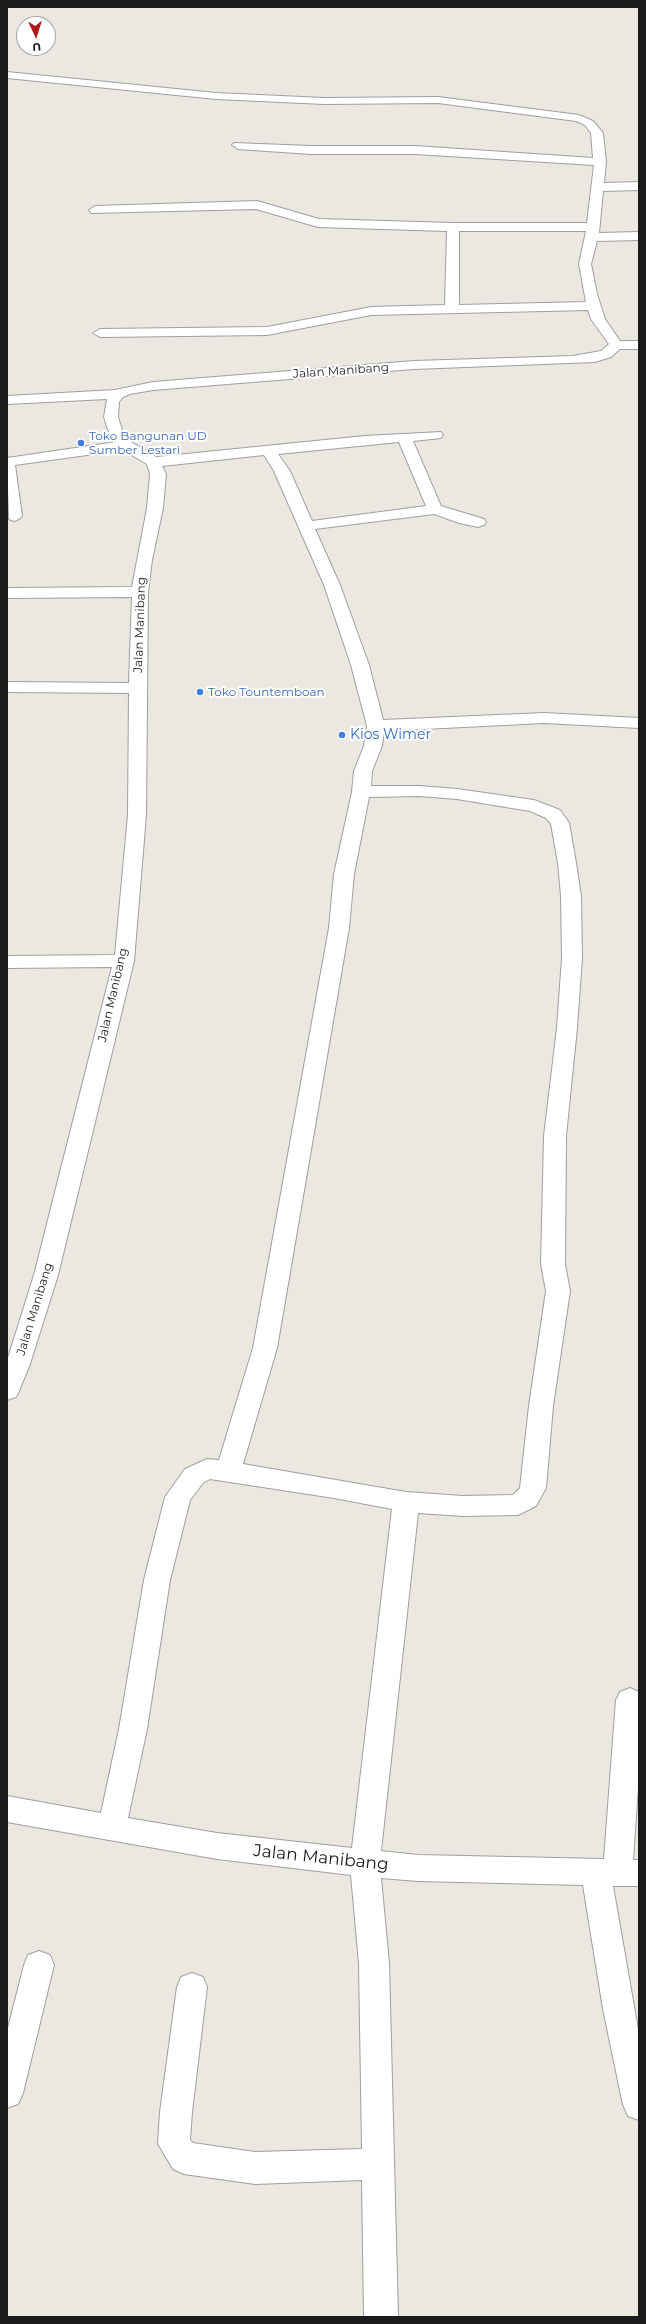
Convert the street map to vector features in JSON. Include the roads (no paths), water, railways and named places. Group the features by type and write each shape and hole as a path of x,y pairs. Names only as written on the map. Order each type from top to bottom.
{"street":[{"path":"7,75 216,96 324,101 422,99 579,118 589,123 597,132 600,162 592,232 585,264 594,306 598,319 616,345 639,345"},
{"path":"238,145 311,150 415,150 600,162"},
{"path":"597,187 639,186"},
{"path":"95,210 214,205 257,205 318,223 454,226 592,232 639,236"},
{"path":"452,308 454,226"},
{"path":"100,333 275,331 363,312 452,308 594,306"},
{"name":"Jalan Manibang","path":"7,400 118,394 127,390 153,386 414,365 595,358 606,354 616,345"},
{"path":"118,394 112,402 111,417 115,430 126,445 153,462 436,435"},
{"path":"404,437 435,509"},
{"path":"14,516 7,462 126,445"},
{"path":"228,1471 265,1348 339,928 344,874 364,771 373,746 376,726 360,664 332,585 282,471 268,450"},
{"name":"Jalan Manibang","path":"7,1391 18,1364 46,1275 124,961 137,816 140,592 144,560 157,490 158,474 153,462"},
{"path":"306,526 435,509 459,518 478,522"},
{"path":"7,593 140,592"},
{"path":"7,686 139,688"},
{"path":"376,726 544,718 639,723"},
{"path":"112,1827 133,1729 158,1580 178,1497 194,1476 207,1469 228,1471 406,1502 463,1506 518,1505 526,1499 533,1488 538,1429 558,1291 554,1264 553,1189 555,1136 571,989 571,896 560,823 553,814 534,806 457,794 420,791 361,792"},
{"path":"7,962 124,961"},
{"path":"381,2317 374,1963 365,1863 406,1502"},
{"path":"630,1700 618,1872 618,2008 639,2105"},
{"name":"Jalan Manibang","path":"7,1809 217,1846 365,1863 418,1868 618,1872"},
{"path":"7,2093 39,1965"},
{"path":"192,1986 176,2112 174,2144 184,2158 255,2168 378,2164"}],"place":[{"name":"Toko Bangunan UD Sumber Lestari","path":"81,443"},
{"name":"Toko Tountemboan","path":"200,692"},
{"name":"Kios Wimer","path":"342,735"}]}
